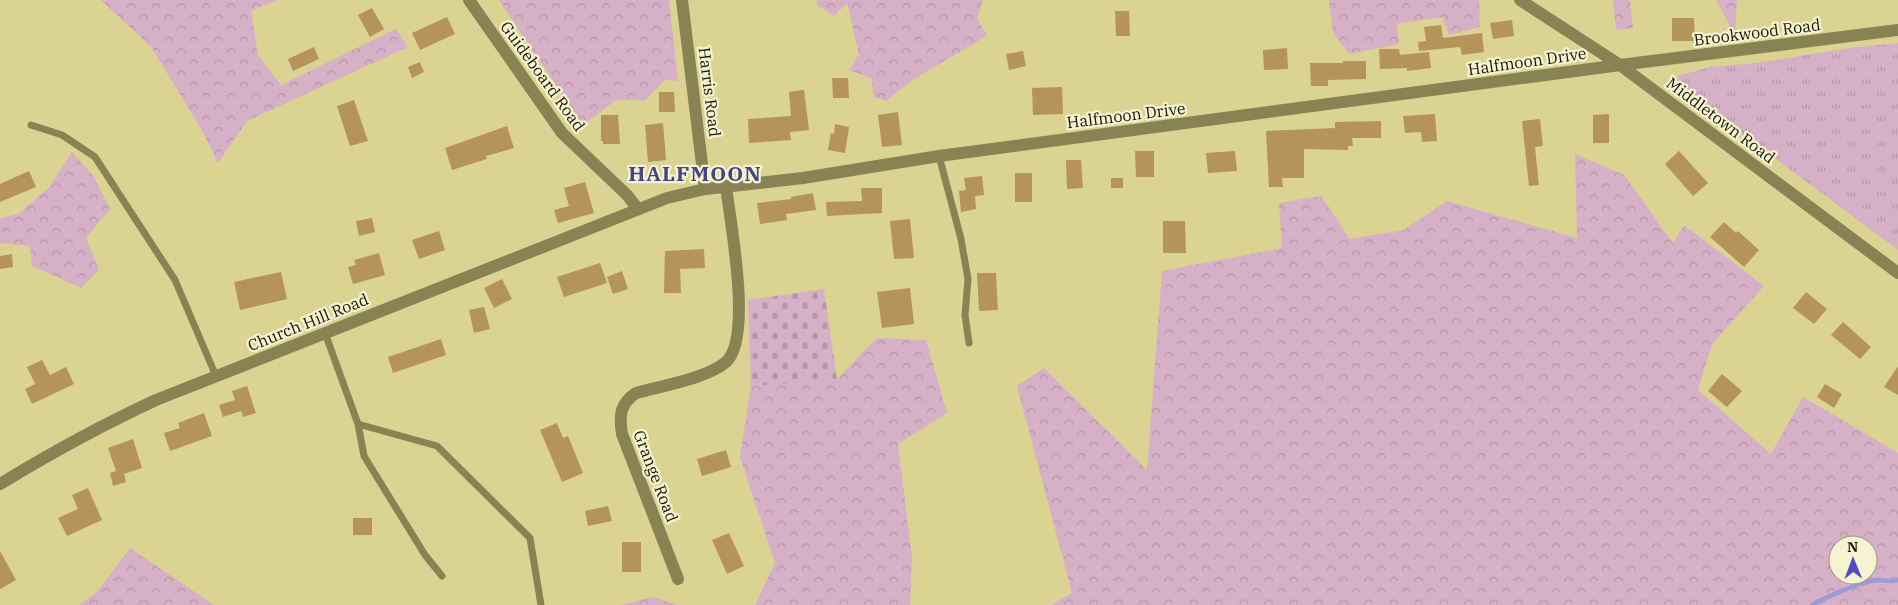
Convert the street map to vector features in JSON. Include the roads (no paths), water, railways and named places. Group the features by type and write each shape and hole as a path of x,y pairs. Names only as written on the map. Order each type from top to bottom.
{"street":[{"name":"Guideboard Road","path":"469,0 562,133 628,195 638,209"},
{"name":"Harris Road","path":"682,0 705,189"},
{"name":"Middletown Road","path":"1520,0 1620,65 1898,273"},
{"name":"Brookwood Road","path":"1620,65 1898,30"},
{"name":"Halfmoon Drive","path":"638,209 667,198 705,189 803,178 940,156 1620,65"},
{"name":"Grange Road","path":"678,578 622,434 620,419 622,406 636,393 718,368 728,361 734,352 740,320 726,186"},
{"name":"Church Hill Road","path":"0,484 106,423 156,400 638,209"}],"lane":[{"path":"31,125 62,135 95,157 175,280 216,376"},
{"path":"940,156 961,239 968,278 965,315 969,343"},
{"path":"325,333 358,424 364,456 425,555 442,576"},
{"path":"358,424 437,446 530,538 541,605"}],"waterway":[{"path":"1812,605 1863,583 1874,580 1898,580"}],"district":[{"name":"HALFMOON","path":"695,173"}]}
